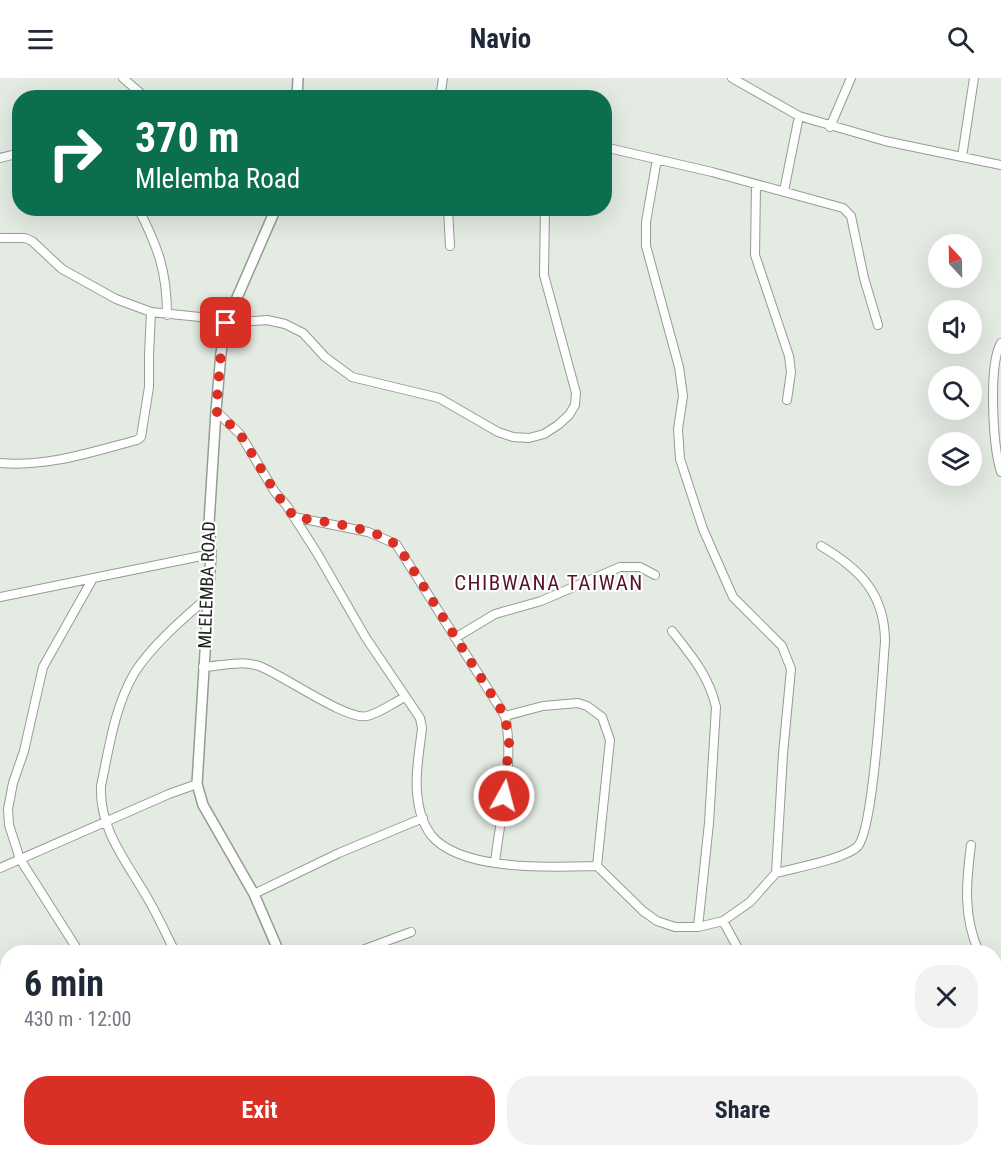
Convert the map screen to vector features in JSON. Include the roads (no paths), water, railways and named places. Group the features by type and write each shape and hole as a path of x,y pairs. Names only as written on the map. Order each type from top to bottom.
{"street":[{"path":"123,78 137,90"},
{"path":"732,78 799,116 830,126 1001,165"},
{"path":"830,126 850,78"},
{"path":"962,157 974,78"},
{"path":"784,191 799,116"},
{"path":"612,149 839,206 851,216 864,278 878,325"},
{"path":"657,159 646,222 646,246 680,373 683,396 678,429 680,459 703,529 727,586 739,605 782,646 791,669 783,753 776,873"},
{"path":"756,185 755,255 789,356 791,372 787,400"},
{"path":"142,216 161,259 166,285 167,315"},
{"name":"MLELEMBA ROAD","path":"272,216 226,323 221,353 209,523 211,554 197,784 203,805 254,894 276,945"},
{"path":"448,216 450,246"},
{"path":"0,238 25,237 71,274 116,299 151,312 200,317 226,323 267,320 285,324 303,333 325,357 352,377 439,398 498,432 513,437 529,438 544,434 569,415 576,393 544,275 545,216"},
{"path":"0,463 67,459 141,437 149,387 148,354 151,312"},
{"path":"1001,344 997,349 993,370 995,434 1001,472"},
{"path":"216,411 240,434 275,492 317,553 366,638 420,718 422,728 417,788 423,818 431,835 445,848 495,863 538,867 597,866 643,911 657,921 675,927 698,927 723,921 750,902 776,873 835,857 852,850 862,840 869,805 885,642 883,618 868,586 858,573 847,561 821,546"},
{"path":"294,517 368,532 396,544 505,716 509,756 495,863"},
{"path":"0,597 211,554"},
{"path":"455,638 495,614 541,601 620,567 640,567 655,575"},
{"path":"75,945 20,859 9,825 8,809 43,667 92,580"},
{"path":"172,945 148,898 118,851 104,821 100,797 101,786 117,715 128,686 146,657 209,596"},
{"path":"672,631 702,670 716,707 709,824 698,927"},
{"path":"203,667 241,664 259,666 331,705 358,716 366,717 405,697"},
{"path":"505,716 543,706 578,703 587,706 602,717 610,740 597,866"},
{"path":"0,867 104,821 197,784"},
{"path":"254,894 339,853 423,818"},
{"path":"971,845 966,888 970,930 977,945"},
{"path":"723,921 736,945"},
{"path":"376,945 411,932"}],"district":[{"name":"CHIBWANA TAIWAN","path":"549,583"}]}
